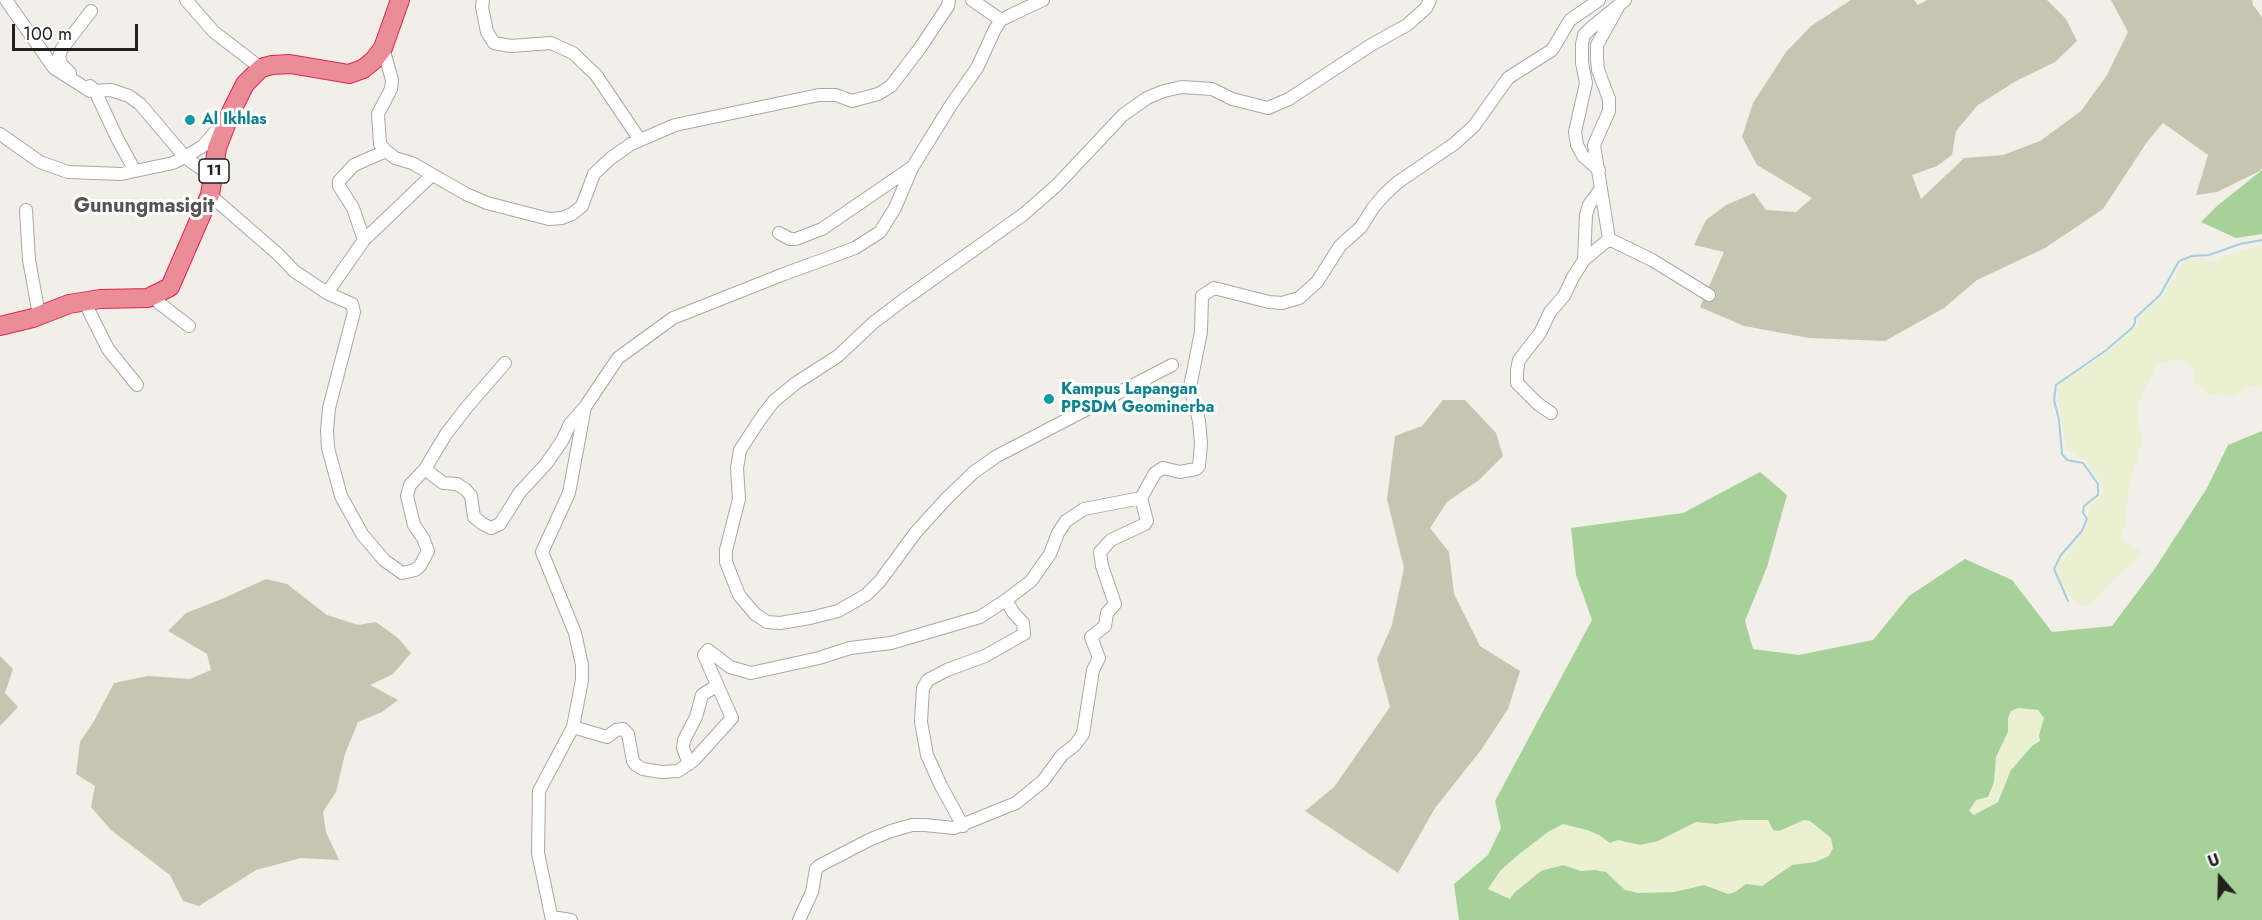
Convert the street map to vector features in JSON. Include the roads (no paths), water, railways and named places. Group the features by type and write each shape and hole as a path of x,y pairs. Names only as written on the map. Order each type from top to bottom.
{"highway":[{"path":"261,68 290,64 349,74 363,69 383,48 400,0"},
{"name":"11","path":"153,295 170,287 211,186 218,148 231,112 245,84 261,68"},
{"path":"0,326 69,304 100,299 134,300 153,295"}],"street":[{"path":"6,0 54,68 90,91 111,90 129,96 140,104 184,158 294,271 327,293 352,304 354,312 329,408 327,430 333,469 341,496 362,534 384,560 402,573 415,570 428,551 414,525 406,496 410,485 425,469 466,407 506,363"},
{"path":"186,0 214,32 261,68"},
{"path":"483,0 482,7 487,32 494,43 511,46 551,43 573,53 596,75 640,140"},
{"path":"383,48 392,80 391,89 378,114 380,144 386,151 395,158 412,163 486,203 549,219 562,219 582,206 594,174 611,158 640,140 675,125 819,95 836,95 852,101 878,94 891,86 920,48 948,6 949,0"},
{"path":"972,0 1001,20"},
{"path":"425,469 443,483 457,484 466,490 471,496 474,517 483,525 491,528 500,524 520,492 546,464 562,441 570,424 585,407 618,358 673,318 855,248 880,232 895,208 912,168 977,68 1001,20 1043,0"},
{"path":"1172,365 996,456 974,472 916,532 880,581 866,595 838,611 780,623 767,622 755,614 739,595 726,562 726,550 739,499 738,459 740,450 774,401 796,383 838,356 873,323 902,301 1024,214 1057,185 1123,115 1147,98 1182,87 1212,89 1232,99 1268,108 1289,99 1371,45 1407,25 1426,8 1430,0"},
{"path":"799,920 812,892 816,869 819,866 869,840 912,825 954,828 1016,802 1043,781 1062,755 1075,745 1083,734 1093,670 1099,658 1091,637 1106,626 1107,613 1115,604 1102,566 1100,552 1111,540 1145,524 1147,521 1141,498 1155,473 1163,468 1180,472 1199,466 1201,443 1199,421 1190,387 1201,332 1200,303 1206,291 1214,288 1269,302 1282,303 1299,298 1317,282 1340,246 1361,227 1372,208 1385,194 1398,182 1454,144 1474,126 1508,78 1552,50 1570,20 1599,0"},
{"path":"1599,170 1583,156 1577,145 1575,132 1586,83 1581,44 1584,35 1591,28 1621,4"},
{"path":"1609,238 1594,145 1609,111 1606,90 1598,70 1598,45 1621,4"},
{"path":"91,11 61,50 59,57 66,70 86,81 95,91 135,171"},
{"path":"1584,73 1606,90"},
{"path":"0,134 40,162 68,172 121,174 173,163 184,158 203,146 231,112"},
{"path":"364,240 353,208 339,186 339,181 354,165 386,151"},
{"path":"779,233 796,239 822,229 912,168"},
{"path":"327,293 364,240 432,175"},
{"path":"1584,261 1586,214 1600,190"},
{"path":"26,210 29,260 39,315"},
{"path":"1551,413 1520,388 1517,383 1516,370 1519,360 1540,333 1550,312 1564,296 1584,261 1609,238"},
{"path":"1609,238 1652,260 1709,295"},
{"path":"153,295 159,303 189,326"},
{"path":"84,301 108,349 137,385"},
{"path":"571,920 552,918 538,853 539,791 573,727 582,680 579,646 542,552 569,493 585,407"},
{"path":"573,727 607,737 616,730 623,729 628,734 633,761 643,769 661,772 678,771 702,752 732,718 704,655 708,650 730,667 751,673 819,658 850,648 891,643 980,617 1031,581 1050,554 1066,520 1084,509 1141,498"},
{"path":"963,825 927,755 921,722 923,688 928,680 985,656 1024,634 1023,623 1012,612 1006,600"},
{"path":"689,764 683,748 684,740 696,717 702,695 716,686"}],"waterway":[{"path":"2068,601 2054,569 2061,555 2082,531 2087,519 2083,513 2084,506 2098,495 2098,484 2083,463 2067,460 2062,454 2059,420 2054,400 2056,385 2105,351 2132,328 2135,318 2160,295 2179,261 2262,240"}],"place":[{"name":"Al Ikhlas","path":"190,120"},
{"name":"Kampus Lapangan PPSDM Geominerba","path":"1049,399"}],"district":[{"name":"Gunungmasigit","path":"144,207"}]}
